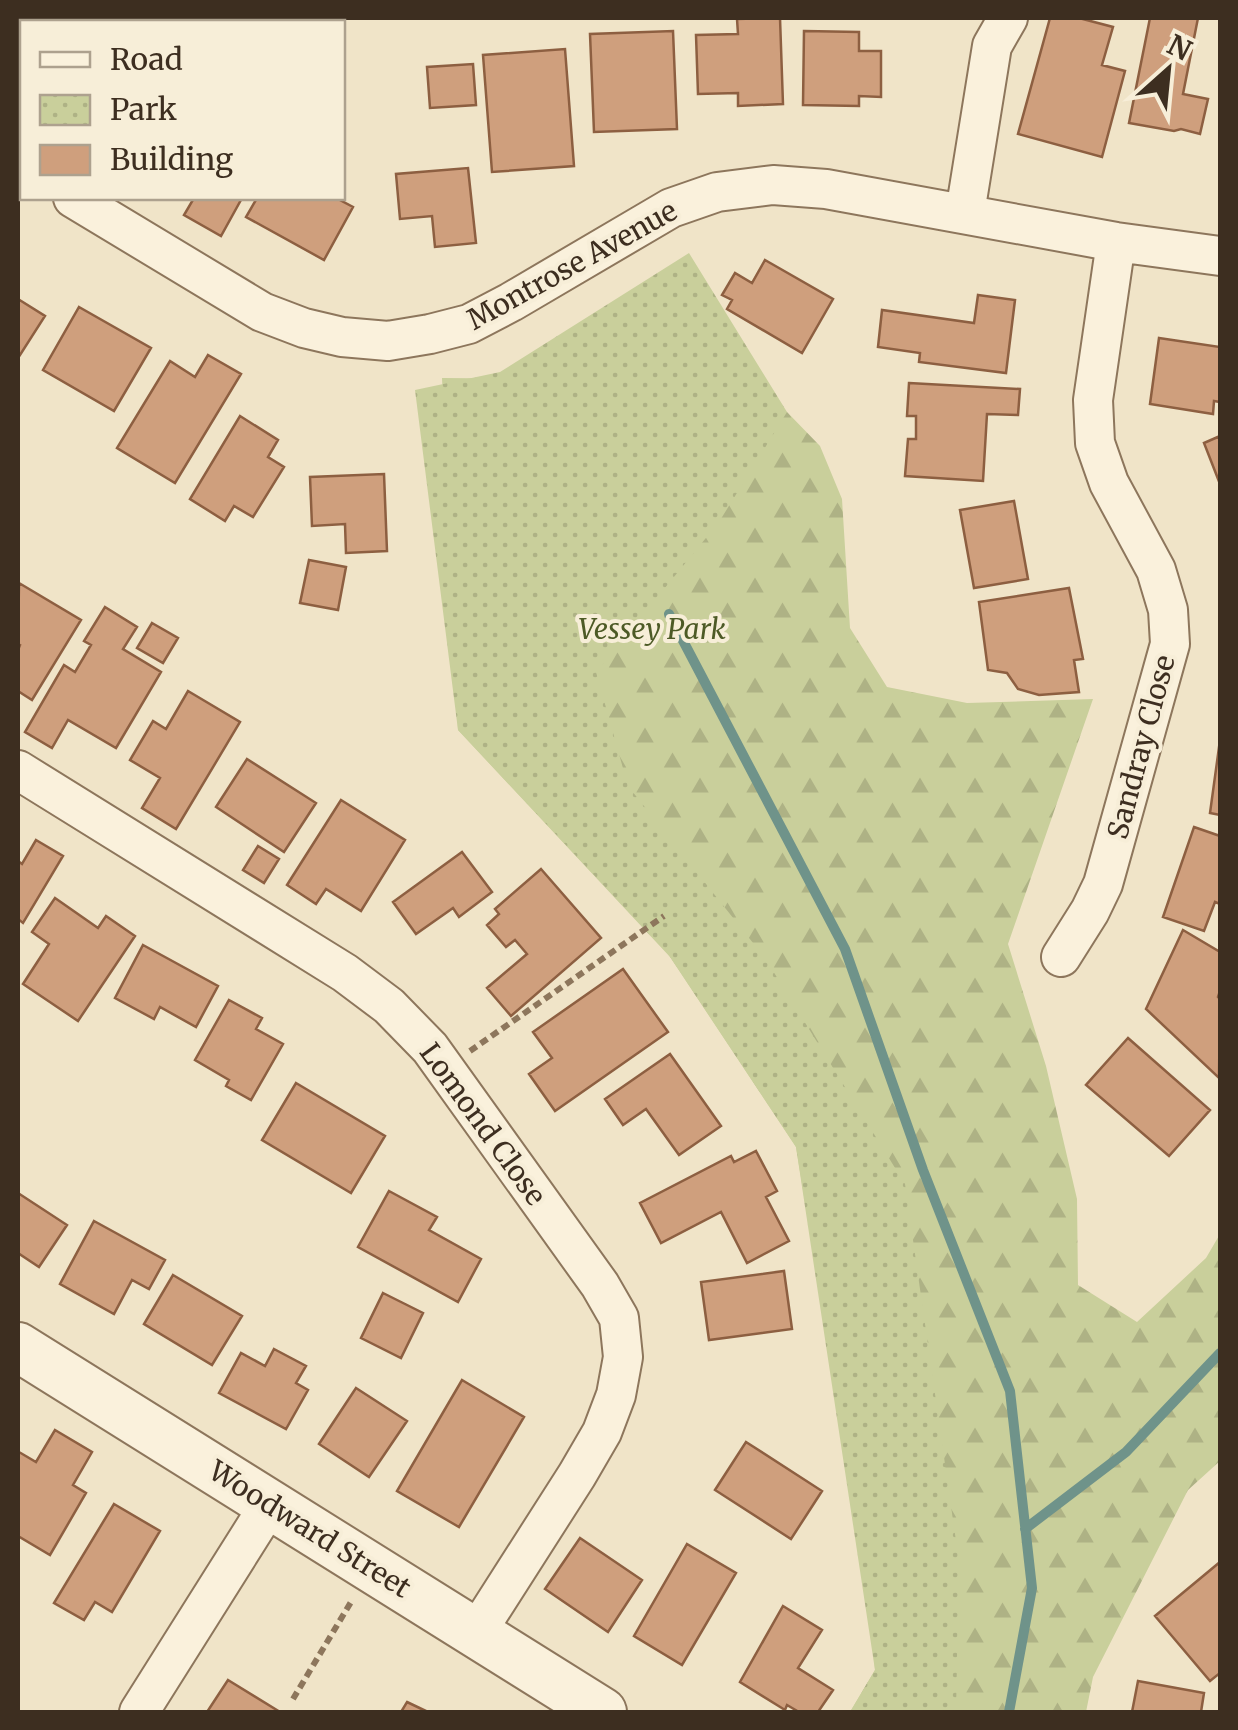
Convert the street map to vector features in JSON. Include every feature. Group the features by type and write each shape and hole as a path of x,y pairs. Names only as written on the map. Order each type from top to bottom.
{"street":[{"path":"965,212 992,46 1008,18"},
{"name":"Montrose Avenue","path":"75,200 262,312 342,337 388,341 469,324 670,208 718,192 773,185 826,189 1116,242 1220,256"},
{"name":"Sandray Close","path":"1061,956 1103,884 1170,644 1168,610 1156,570 1109,483 1095,443 1093,400 1116,242"},
{"name":"Lomond Close","path":"18,770 345,972 389,1006 430,1048 600,1285 619,1318 623,1356 616,1395 602,1432 476,1633"},
{"name":"Woodward Street","path":"18,1346 602,1712"},
{"path":"139,1712 270,1504"}],"path":[{"path":"444,1068 664,916"},
{"path":"293,1699 353,1598"}],"green space":[{"name":"Vessey Park","path":"689,253 787,412 719,522 596,672 628,786 765,958 905,1184 959,1562 956,1712 850,1712 875,1670 796,1147 668,954 458,730 415,390 500,372"},
{"name":"Vessey Park","path":"442,378 572,379 787,412 820,446 842,499 850,628 887,687 967,703 1093,699 1008,944 1046,1066 1077,1199 1078,1285 1137,1322 1206,1258 1220,1234 1220,1461 1188,1490 1093,1677 1086,1712 850,1712 875,1670 870,1601 796,1147 671,958 458,730"}],"building":[{"path":"780,18 783,104 738,106 738,93 698,94 696,35 738,34 737,19"},
{"path":"1050,18 1079,18 1113,27 1102,65 1125,71 1102,157 1018,134"},
{"path":"1150,18 1198,18 1183,94 1208,99 1200,134 1129,123"},
{"path":"673,31 677,129 594,132 590,34"},
{"path":"804,31 859,32 859,51 881,51 881,97 859,96 859,106 803,105"},
{"path":"565,49 574,166 492,172 483,55"},
{"path":"473,64 476,105 430,108 427,67"},
{"path":"468,168 476,243 435,247 432,216 400,219 396,174"},
{"path":"193,200 241,200 221,236 184,215"},
{"path":"256,200 340,200 353,207 324,260 246,217"},
{"path":"765,260 833,299 802,353 727,309 732,300 722,295 735,273 752,283"},
{"path":"978,295 1015,300 1006,373 919,362 920,353 878,347 882,310 974,323"},
{"path":"18,299 45,316 20,355 18,353"},
{"path":"79,307 151,348 114,411 43,370"},
{"path":"1159,338 1220,347 1220,402 1214,401 1213,414 1150,404"},
{"path":"208,355 241,374 175,483 117,448 170,361 195,377"},
{"path":"909,383 1020,389 1018,415 987,414 983,481 905,476 908,439 916,439 916,416 907,416"},
{"path":"240,416 278,440 268,457 284,467 253,517 234,506 225,521 190,499"},
{"path":"1220,436 1220,484 1204,443"},
{"path":"384,474 387,551 346,553 345,524 312,526 310,477"},
{"path":"1014,501 1028,579 974,588 960,510"},
{"path":"309,560 346,567 338,610 300,603"},
{"path":"19,583 81,620 32,700 18,691"},
{"path":"1069,588 1083,659 1074,660 1079,692 1039,695 1018,689 1007,673 988,670 979,602"},
{"path":"105,607 137,627 123,649 161,672 116,748 68,720 52,748 25,732 64,665 75,672 91,645 84,641"},
{"path":"152,623 178,638 163,663 137,648"},
{"path":"188,691 240,722 176,829 142,808 160,778 130,760 153,721 166,729"},
{"path":"1220,740 1220,815 1210,813"},
{"path":"247,759 316,803 284,852 216,807"},
{"path":"341,800 405,840 361,911 326,889 316,904 287,885"},
{"path":"1194,827 1220,836 1220,904 1215,902 1204,931 1163,917"},
{"path":"36,840 63,856 23,923 18,919 18,861 22,864"},
{"path":"258,846 279,859 264,883 243,870"},
{"path":"462,852 492,892 459,917 453,908 416,934 393,902"},
{"path":"541,869 601,938 511,1016 487,988 527,954 515,940 506,947 487,925 499,914 495,909"},
{"path":"55,898 98,928 106,916 135,936 78,1021 23,984 49,944 32,932"},
{"path":"1183,930 1220,952 1219,1078 1146,1009"},
{"path":"143,945 218,986 196,1027 160,1007 154,1019 115,998"},
{"path":"623,969 668,1032 555,1111 529,1074 552,1058 533,1032"},
{"path":"229,1000 262,1018 256,1029 283,1044 251,1100 226,1086 229,1080 195,1060"},
{"path":"1128,1038 1210,1110 1169,1156 1086,1085"},
{"path":"670,1054 721,1126 679,1155 646,1109 623,1125 605,1099"},
{"path":"296,1083 385,1136 351,1193 262,1140"},
{"path":"756,1151 777,1191 766,1197 789,1241 747,1263 721,1212 661,1243 640,1203 731,1156 734,1162"},
{"path":"389,1191 437,1217 429,1230 481,1259 458,1302 358,1247"},
{"path":"18,1193 67,1225 39,1267 18,1253"},
{"path":"94,1221 165,1260 149,1289 132,1280 114,1314 60,1284"},
{"path":"784,1271 792,1329 709,1340 701,1282"},
{"path":"173,1275 242,1316 212,1365 144,1324"},
{"path":"383,1293 423,1313 401,1358 361,1338"},
{"path":"274,1349 306,1366 296,1383 308,1390 286,1429 219,1393 241,1353 265,1366"},
{"path":"462,1380 524,1417 459,1527 397,1491"},
{"path":"356,1388 407,1421 369,1477 319,1444"},
{"path":"55,1430 92,1452 73,1485 86,1493 50,1555 18,1536 18,1455 19,1452 36,1462"},
{"path":"746,1442 822,1491 791,1539 715,1490"},
{"path":"114,1504 160,1531 112,1612 95,1602 84,1620 54,1603"},
{"path":"580,1538 642,1580 608,1632 545,1589"},
{"path":"687,1544 736,1573 682,1665 634,1636"},
{"path":"1220,1562 1220,1673 1210,1681 1155,1616"},
{"path":"783,1606 822,1630 798,1668 833,1690 818,1712 799,1712 787,1705 785,1710 740,1682"},
{"path":"228,1680 280,1712 207,1712"},
{"path":"1138,1681 1204,1693 1201,1712 1132,1712"},
{"path":"407,1702 428,1712 401,1712"}],"waterway":[{"path":"669,614 845,949 923,1170 1010,1391 1032,1588 1009,1712"},
{"path":"1025,1529 1126,1452 1220,1353"}]}
